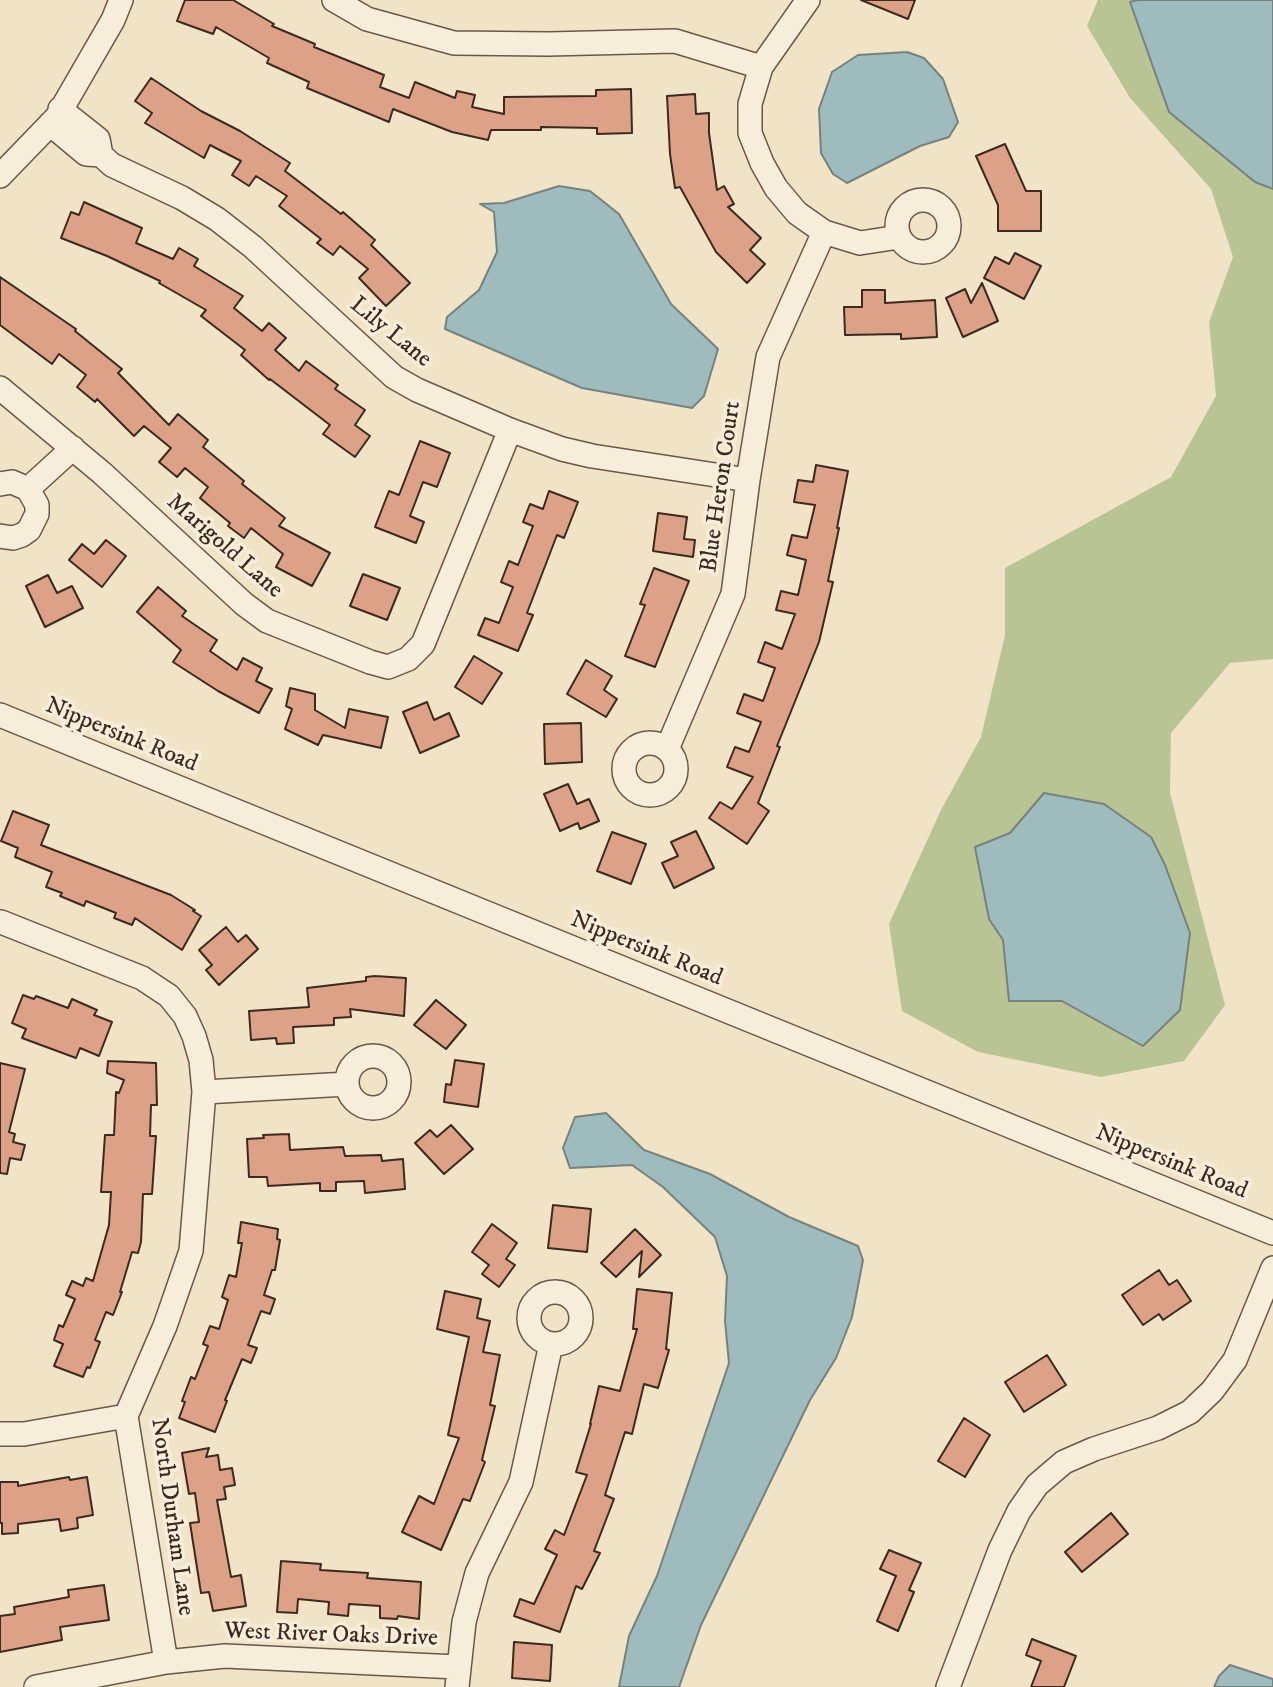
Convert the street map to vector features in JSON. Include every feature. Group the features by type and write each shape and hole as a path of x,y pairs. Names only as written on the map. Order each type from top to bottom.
{"street":[{"path":"0,176 55,117 113,20 121,0"},
{"path":"334,0 367,19 454,43 675,41 761,67"},
{"path":"808,0 761,67 750,104 750,133 776,188 797,213 824,232 860,243 899,237"},
{"name":"Lily Lane","path":"55,117 98,139 101,155 112,164 182,198 217,219 253,247 394,377 417,390 562,449 748,480"},
{"name":"Blue Heron Court","path":"667,749 733,594 768,357 824,232"},
{"name":"Marigold Lane","path":"0,388 73,448 243,604 267,621 388,667 408,659 423,644 510,430"},
{"path":"28,489 73,448"},
{"path":"0,484 12,482 28,489 37,505 35,523 22,535 13,538 0,536"},
{"name":"Nippersink Road","path":"0,715 1273,1233"},
{"path":"0,906 0,924"},
{"name":"North Durham Lane","path":"0,924 142,978 169,996 185,1016 201,1060 204,1092 191,1251 166,1326 126,1416 166,1662"},
{"path":"204,1092 347,1084"},
{"path":"948,1687 1000,1550 1019,1511 1037,1485 1064,1462 1158,1428 1190,1412 1212,1391 1235,1360 1273,1268"},
{"path":"457,1677 464,1622 477,1573 521,1482 551,1345"},
{"path":"0,1434 24,1434 126,1416"},
{"name":"West River Oaks Drive","path":"36,1687 166,1662 225,1656 457,1677"}],"green space":[{"path":"1098,0 1273,0 1273,659 1230,663 1171,733 1170,793 1225,1005 1184,1061 1101,1077 978,1052 902,1011 889,924 941,810 981,737 1005,635 1005,568 1171,477 1216,396 1209,322 1233,257 1211,189 1130,98 1087,26"}],"water":[{"path":"1273,0 1273,189 1255,182 1169,112 1130,2"},
{"path":"907,52 924,58 943,79 958,122 949,137 920,146 847,183 833,174 821,153 819,109 832,72 858,55"},
{"path":"559,186 590,191 619,214 671,304 718,349 704,396 692,408 582,388 445,329 447,317 479,290 497,252 494,212 480,204 504,203"},
{"path":"1044,793 1104,804 1151,837 1165,865 1190,933 1180,1010 1143,1046 1062,1001 1009,1001 1003,940 989,919 975,847 1010,833"},
{"path":"606,1113 644,1150 710,1174 789,1217 858,1246 863,1260 852,1317 836,1358 810,1400 701,1625 679,1687 619,1687 629,1636 657,1576 729,1363 725,1321 727,1276 715,1237 663,1187 632,1165 570,1168 563,1148 575,1117"},
{"path":"1230,1665 1273,1679 1273,1687 1214,1687 1219,1676"}],"building":[{"path":"185,0 233,0 274,24 272,26 315,44 314,47 384,75 380,87 409,98 415,82 455,98 457,91 475,95 472,107 504,114 504,97 596,96 596,90 631,89 632,133 597,134 597,128 541,127 541,130 491,130 488,140 452,132 393,109 389,122 307,88 309,82 267,63 269,58 216,27 213,34 177,21"},
{"path":"861,0 915,0 908,19"},
{"path":"151,78 290,163 285,171 341,214 343,212 375,240 371,245 410,283 386,306 359,278 368,269 340,246 333,255 317,243 321,239 279,206 287,196 256,176 249,186 232,175 241,161 210,145 204,158 145,123 152,113 135,101"},
{"path":"695,94 696,114 709,113 717,190 724,186 734,204 728,207 761,238 750,250 765,264 747,283 716,252 680,187 675,188 667,96"},
{"path":"1005,144 1026,191 1041,191 1041,231 998,231 998,205 976,156"},
{"path":"84,202 142,228 136,243 173,259 179,248 198,259 194,266 243,296 234,308 262,331 269,323 286,338 275,350 299,371 306,361 338,385 335,389 365,410 355,425 370,436 355,457 323,434 330,425 269,380 241,355 245,350 201,316 206,310 159,283 160,281 61,238 71,212 79,215"},
{"path":"1015,253 1041,266 1024,299 984,278 995,257 1009,264"},
{"path":"0,277 76,329 75,331 122,369 118,373 169,425 178,414 208,440 203,447 244,481 242,484 285,518 279,526 330,553 312,586 276,567 283,554 251,528 244,538 228,526 230,523 200,498 208,487 185,468 177,477 159,462 171,448 144,426 134,436 97,399 95,402 77,387 86,375 59,354 52,364 0,325"},
{"path":"982,283 998,321 963,337 946,298 965,289 971,303"},
{"path":"862,290 885,290 885,303 935,300 937,337 901,339 901,334 845,335 844,307 862,307"},
{"path":"420,441 450,453 437,487 423,482 410,516 424,522 416,543 375,527 389,491 399,495"},
{"path":"816,465 848,471 828,581 833,582 819,642 777,746 780,747 758,803 769,811 747,844 709,818 720,802 732,809 753,777 727,767 735,747 749,752 761,722 737,713 744,694 763,701 775,668 758,662 765,642 782,649 795,614 776,610 781,591 798,595 806,560 787,555 792,535 807,538 815,505 794,502 798,480 813,482"},
{"path":"549,491 578,502 564,538 557,535 527,613 533,615 518,651 478,635 485,618 499,623 513,587 501,582 509,561 518,565 533,526 523,522 530,504 543,509"},
{"path":"658,513 687,517 684,539 695,540 693,557 653,551"},
{"path":"106,540 126,556 102,587 69,560 82,544 94,554"},
{"path":"654,568 689,581 655,667 625,656 645,605 640,604"},
{"path":"363,574 400,588 387,620 350,606"},
{"path":"48,575 57,593 72,586 83,608 45,627 26,586"},
{"path":"158,587 186,611 182,616 217,640 210,651 237,670 243,658 262,668 256,681 272,689 259,713 173,662 181,650 137,612"},
{"path":"474,656 502,673 482,704 455,687"},
{"path":"586,660 612,676 604,690 617,699 606,717 567,694"},
{"path":"290,688 315,694 315,710 345,728 349,709 388,717 381,748 323,735 318,745 285,729 292,709 286,706"},
{"path":"427,702 434,720 449,713 459,736 420,753 403,712"},
{"path":"581,723 582,762 545,764 544,724"},
{"path":"568,784 577,804 589,799 599,821 580,829 578,823 560,831 544,794"},
{"path":"13,811 49,825 41,845 171,895 195,910 193,911 201,916 182,950 135,918 132,925 114,918 116,913 86,901 84,906 46,887 52,872 15,857 18,848 1,841"},
{"path":"696,831 714,868 674,888 662,863 678,856 671,842"},
{"path":"612,832 646,844 631,884 597,871"},
{"path":"226,927 238,942 246,935 258,949 219,985 206,970 212,965 199,950"},
{"path":"366,977 406,978 404,1016 350,1009 351,1017 334,1018 334,1025 293,1027 294,1043 277,1044 276,1038 251,1040 249,1011 309,1007 307,988 366,981"},
{"path":"23,995 34,999 36,996 68,1008 72,999 97,1010 94,1015 112,1022 99,1056 80,1048 76,1058 22,1038 26,1029 12,1023"},
{"path":"436,1000 466,1025 446,1049 414,1025"},
{"path":"455,1060 484,1064 478,1107 444,1102 446,1084 451,1085"},
{"path":"108,1061 156,1063 157,1105 151,1105 150,1136 156,1136 152,1194 143,1194 138,1253 132,1252 113,1315 106,1312 95,1340 100,1342 90,1368 87,1367 83,1377 54,1366 63,1344 54,1340 59,1325 63,1327 75,1299 66,1295 72,1281 83,1286 86,1278 93,1281 109,1225 111,1192 101,1192 105,1135 114,1135 116,1092 119,1093 124,1080 107,1073"},
{"path":"0,1063 25,1069 9,1132 15,1134 13,1142 25,1145 21,1160 10,1158 7,1174 0,1173"},
{"path":"451,1125 473,1149 444,1174 415,1143 430,1130 437,1137"},
{"path":"289,1134 290,1150 343,1147 345,1156 381,1155 382,1161 403,1159 405,1189 365,1193 364,1181 336,1182 336,1191 320,1191 320,1183 268,1186 267,1177 249,1177 247,1139"},
{"path":"553,1205 591,1209 587,1252 548,1248"},
{"path":"241,1222 278,1229 277,1239 280,1240 275,1270 272,1270 264,1295 275,1299 270,1314 261,1311 248,1345 257,1348 251,1363 242,1359 215,1432 179,1418 191,1377 195,1379 208,1346 203,1344 210,1326 219,1329 228,1300 222,1297 229,1275 236,1277 242,1243 238,1243"},
{"path":"492,1224 517,1243 506,1259 515,1265 499,1287 482,1274 489,1265 472,1252"},
{"path":"635,1229 661,1255 639,1277 642,1251 616,1277 601,1263"},
{"path":"1159,1270 1169,1285 1177,1280 1191,1301 1163,1320 1159,1314 1143,1325 1122,1295"},
{"path":"637,1289 672,1293 666,1349 669,1350 658,1388 644,1384 632,1434 625,1432 605,1495 614,1499 594,1551 600,1553 582,1589 576,1586 560,1632 514,1616 520,1599 534,1604 557,1555 545,1549 555,1530 564,1535 587,1475 576,1472 599,1386 620,1391 637,1329 633,1329"},
{"path":"445,1291 481,1299 477,1318 490,1321 483,1352 500,1355 490,1405 495,1406 482,1460 485,1462 470,1501 463,1499 441,1550 402,1532 419,1496 434,1504 459,1438 448,1435 469,1337 437,1329"},
{"path":"1047,1355 1066,1385 1024,1412 1005,1382"},
{"path":"964,1418 990,1435 965,1477 938,1461"},
{"path":"209,1448 206,1457 218,1455 220,1470 232,1468 235,1485 224,1487 226,1499 217,1500 231,1577 241,1575 246,1606 213,1611 209,1592 201,1593 190,1523 199,1522 195,1493 189,1494 182,1453"},
{"path":"69,1477 70,1480 87,1477 93,1515 77,1518 78,1528 61,1531 59,1519 18,1524 18,1533 2,1534 0,1482 18,1482 18,1486"},
{"path":"1111,1513 1128,1534 1082,1572 1065,1552"},
{"path":"889,1550 921,1563 909,1590 914,1592 898,1631 877,1621 896,1576 880,1569"},
{"path":"281,1561 321,1564 320,1570 368,1573 367,1578 421,1582 419,1619 398,1616 397,1619 380,1618 380,1606 349,1604 348,1616 328,1614 329,1602 298,1599 297,1613 277,1612"},
{"path":"104,1585 109,1620 60,1627 62,1640 0,1652 0,1616 15,1614 14,1607 69,1597 68,1590"},
{"path":"1032,1639 1076,1656 1064,1687 1031,1687 1041,1661 1026,1655"},
{"path":"514,1642 552,1645 550,1681 512,1678"}]}
